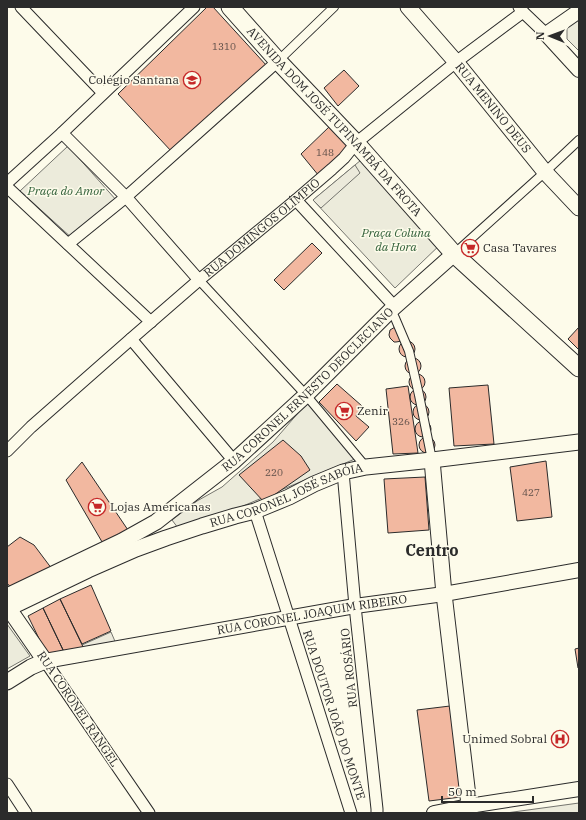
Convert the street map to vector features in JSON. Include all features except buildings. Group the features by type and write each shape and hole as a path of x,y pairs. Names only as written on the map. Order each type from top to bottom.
{"main road":[{"name":"AVENIDA DOM JOSÉ TUPINAMBÁ DA FROTA","path":"230,7 278,61 356,143 454,254 579,368"},
{"name":"RUA MENINO DEUS","path":"408,7 456,62 545,172 579,208"},
{"name":"RUA CORONEL ERNESTO DEOCLECIANO","path":"8,603 156,522 234,461 306,395 393,309 454,254"},
{"name":"RUA CORONEL JOSÉ SABÓIA","path":"8,603 136,549 202,526 255,511 343,472 366,467 579,442"},
{"path":"432,460 444,594 469,810"},
{"name":"RUA CORONEL RANGEL","path":"8,603 46,661"},
{"path":"7,682 31,667 46,661"}],"street":[{"path":"21,7 102,93"},
{"path":"7,183 62,133 102,93 194,7"},
{"path":"68,244 126,197 278,61 334,7"},
{"path":"521,9 579,70"},
{"name":"RUA DOMINGOS OLÍMPIO","path":"7,451 31,427 131,339 332,169 344,158 356,143 521,9"},
{"path":"546,34 579,11"},
{"path":"62,133 126,197 199,280 306,395 366,467"},
{"name":"RUA CORONEL ERNESTO DEOCLECIANO","path":"454,254 579,140"},
{"path":"7,187 151,322"},
{"path":"296,200 393,309 395,318 409,351 432,460"},
{"path":"131,339 234,461"},
{"name":"RUA ROSÁRIO","path":"343,472 355,606 377,801 377,813"},
{"name":"RUA DOUTOR JOÃO DO MONTE","path":"255,511 351,813"},
{"name":"RUA CORONEL JOAQUIM RIBEIRO","path":"46,661 355,606 444,594 579,570"},
{"name":"RUA CORONEL RANGEL","path":"46,661 149,813"},
{"path":"7,784 26,813"},
{"path":"434,813 469,810 579,789"}],"green space":[{"path":"579,15 579,51 567,39 567,23"},
{"name":"Praça do Amor","path":"68,146 117,201 73,239 20,191"},
{"name":"Praça Coluna da Hora","path":"361,160 444,241 395,288 313,200"},
{"path":"312,397 362,456 224,514 178,528 172,520 197,501 222,487 273,442"},
{"path":"7,624 30,656 7,669"},
{"path":"579,803 579,813 506,813"}],"shaded area":[{"path":"355,165 360,173 321,208 313,200"},
{"path":"111,632 117,646 85,651 82,645"}],"place":[{"name":"Colégio Santana","path":"192,80"},
{"name":"Casa Tavares","path":"470,248"},
{"name":"Zenir","path":"344,411"},
{"name":"Lojas Americanas","path":"97,507"},
{"name":"Unimed Sobral","path":"560,739"}],"district":[{"name":"Centro","path":"432,550"}]}
